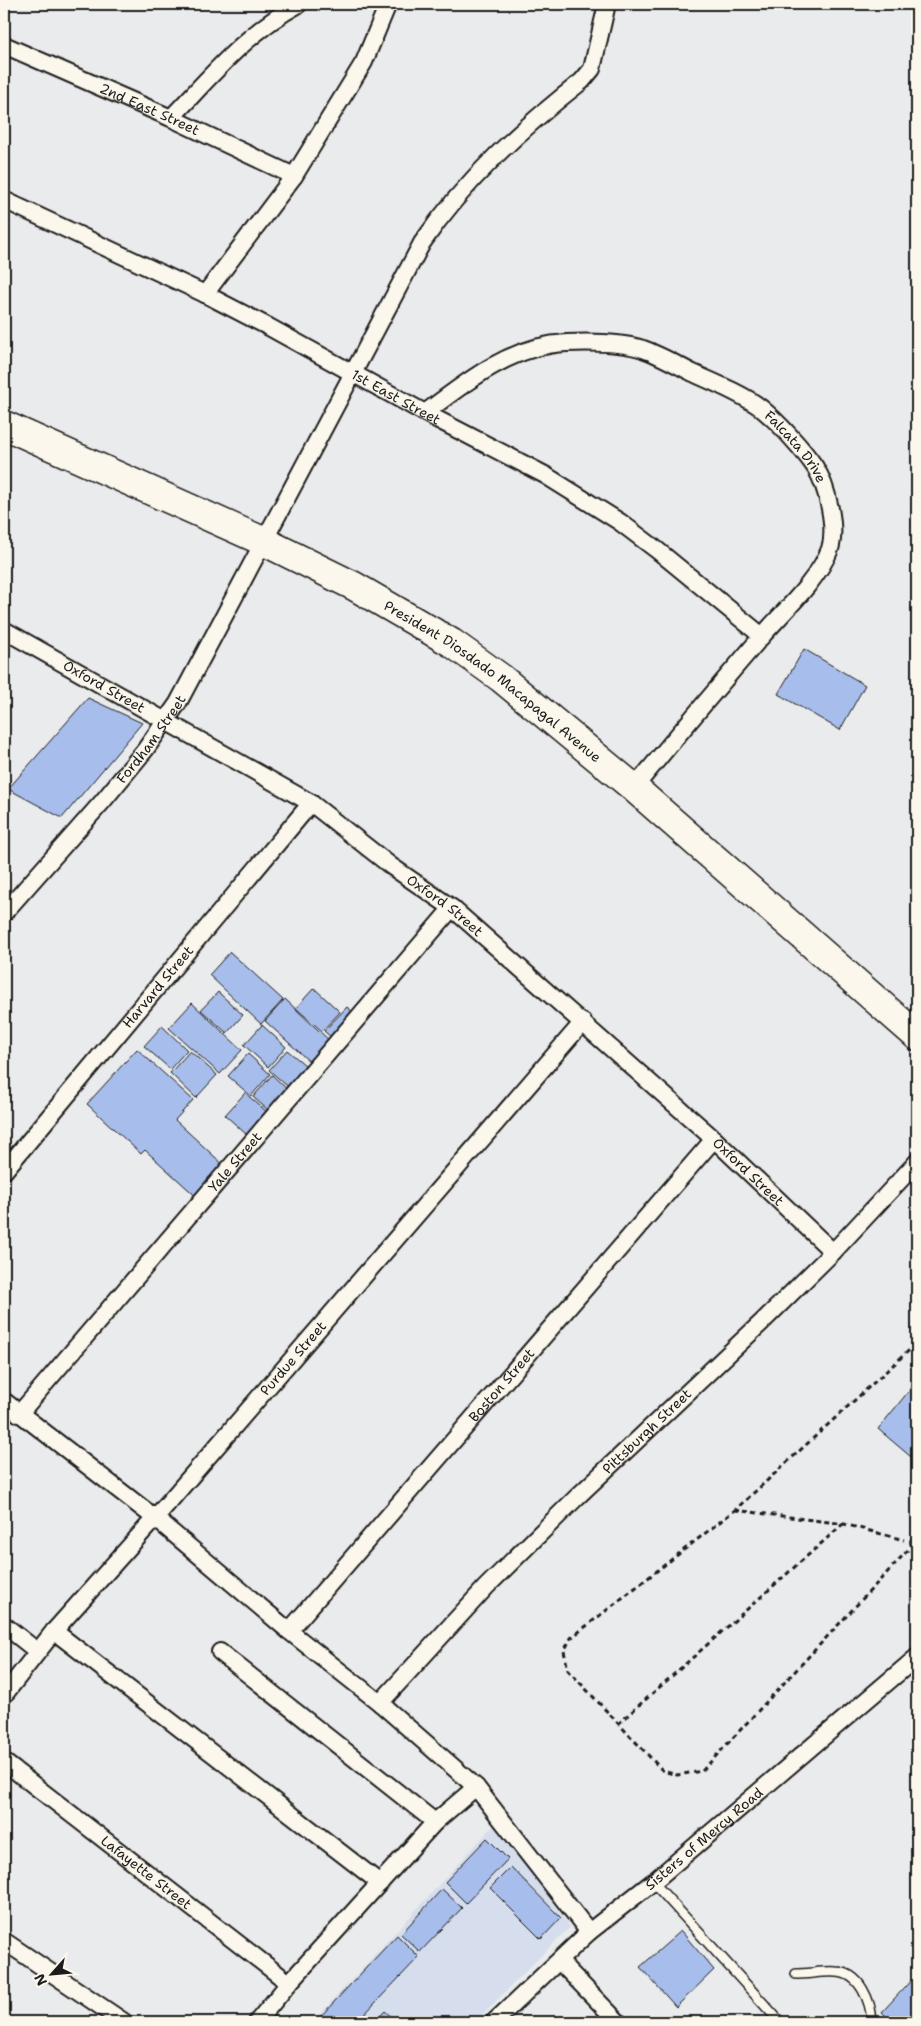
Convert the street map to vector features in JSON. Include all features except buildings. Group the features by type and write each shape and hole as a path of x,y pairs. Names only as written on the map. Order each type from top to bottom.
{"highway":[{"name":"President Diosdado Macapagal Avenue","path":"5,429 265,542 354,586 452,643 501,678 634,788 917,1036"}],"street":[{"path":"171,118 239,47 274,17 299,4"},
{"path":"205,294 294,176 364,62 388,4"},
{"name":"Fordham Street","path":"4,913 103,801 166,721 192,679 352,373 422,244 442,214 507,145 582,81 592,69 607,4"},
{"name":"2nd East Street","path":"4,45 171,118 294,176"},
{"name":"1st East Street","path":"4,200 205,294 425,413 545,474 579,494 657,550 762,636"},
{"name":"Falcata Drive","path":"425,413 466,382 494,364 530,349 565,343 606,343 642,349 720,386 760,408 792,439 816,468 827,496 832,521 830,548 812,580 762,636 634,788"},
{"name":"Oxford Street","path":"4,630 311,803 391,866 452,908 714,1139 833,1252"},
{"name":"Harvard Street","path":"4,1172 311,803"},
{"name":"Yale Street","path":"19,1414 452,908"},
{"name":"Purdue Street","path":"4,1695 54,1631 155,1518 583,1022"},
{"name":"Boston Street","path":"289,1631 714,1139"},
{"name":"Pittsburgh Street","path":"380,1703 493,1580 577,1497 690,1393 833,1252 917,1162"},
{"path":"4,1401 155,1518 289,1631 380,1703 476,1786 589,1932"},
{"path":"4,1625 37,1651"},
{"path":"54,1631 380,1883"},
{"path":"220,1652 435,1822"},
{"name":"Sisters of Mercy Road","path":"494,2022 560,1962 589,1932 652,1882 917,1657"},
{"name":"Lafayette Street","path":"4,1762 289,1982"},
{"path":"258,2022 289,1982 435,1822 476,1786"},
{"path":"4,1941 124,2022"},
{"path":"560,1962 618,2022"}],"lane":[{"path":"652,1882 780,2022"},
{"path":"796,1974 838,1972 852,1978 861,1985 866,1996 872,2022"}],"path":[{"path":"735,1510 844,1524 916,1541 702,1771 677,1775 663,1771 568,1670 564,1651 571,1638 735,1510 917,1343"},
{"path":"618,1724 844,1524"}],"shaded area":[{"path":"495,1824 570,1927 475,2022 313,2022"}]}
